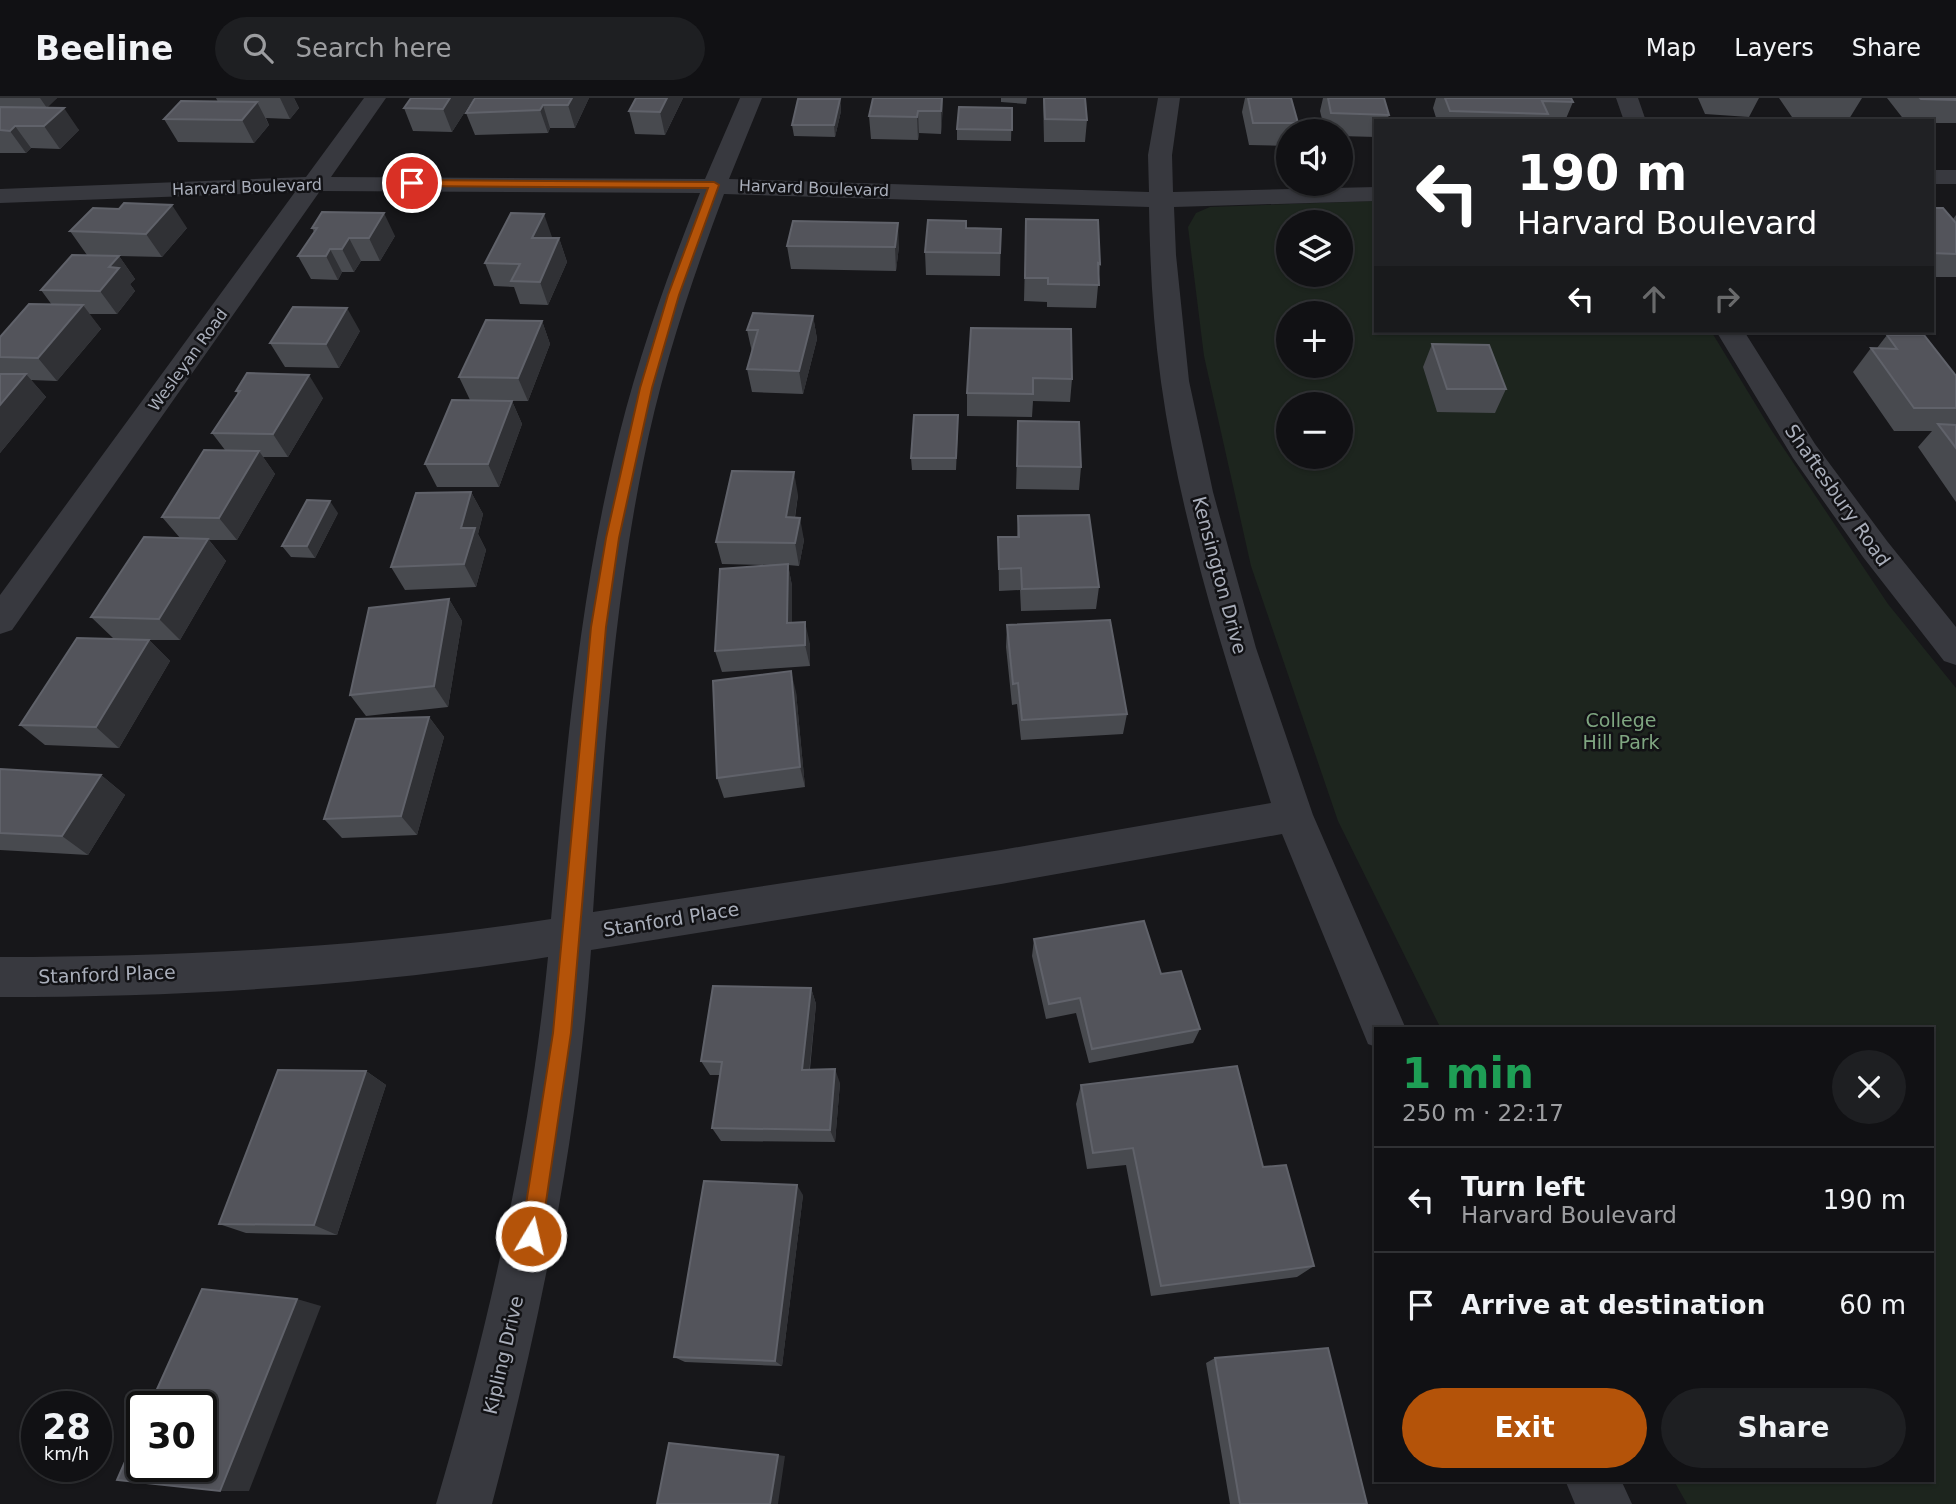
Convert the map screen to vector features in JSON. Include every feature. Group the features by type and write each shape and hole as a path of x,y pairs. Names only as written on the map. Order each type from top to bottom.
{"street":[{"name":"Wesleyan Road","path":"0,621 375,98"},
{"name":"Kipling Drive","path":"464,1504 497,1388 531,1236 562,1033 598,627 612,538 646,388 673,295 714,185 751,98"},
{"name":"Kensington Drive","path":"1169,98 1160,155 1163,255 1175,381 1196,492 1239,648 1294,815 1383,1027"},
{"path":"1627,98 1634,119"},
{"path":"1934,177 1956,177"},
{"name":"Harvard Boulevard","path":"0,196 313,185 714,185 1161,201 1374,194"},
{"name":"Shaftesbury Road","path":"1731,333 1804,451 1875,549 1956,652"},
{"name":"Stanford Place","path":"0,977 101,977 307,966 493,947 1001,867 1294,815"},
{"path":"1593,1482 1604,1504"}],"green space":[{"name":"College Hill Park","path":"1374,201 1374,333 1712,333 1770,428 1888,604 1956,688 1956,1504 1687,1504 1675,1482 1934,1482 1934,1027 1440,1027 1338,821 1251,566 1204,356 1188,227 1196,213 1210,207"}],"building":[{"path":"411,98 450,98 443,109 404,108"},
{"path":"475,98 572,98 568,105 543,105 540,110 466,113"},
{"path":"636,98 667,98 660,112 629,111"},
{"path":"873,98 942,98 941,111 918,111 917,117 869,116"},
{"path":"1044,98 1085,98 1087,120 1045,119"},
{"path":"1248,98 1291,98 1297,119 1253,123"},
{"path":"1328,98 1384,98 1389,115 1331,113"},
{"path":"1445,98 1571,98 1573,102 1542,101 1548,114 1450,111"},
{"path":"1956,98 1956,100 1921,99"},
{"path":"798,99 840,99 834,125 792,125"},
{"path":"181,101 257,102 242,120 164,119"},
{"path":"0,107 64,108 44,126 15,126 10,131 0,130"},
{"path":"959,107 1012,108 1012,130 957,129"},
{"path":"124,203 172,205 146,234 70,231 93,208 119,209"},
{"path":"1934,208 1943,208 1956,223 1956,254 1934,253"},
{"path":"322,212 384,213 369,238 349,238 342,249 330,249 326,256 298,256 317,228 312,228"},
{"path":"511,213 544,214 532,238 559,238 540,282 511,281 520,264 485,263"},
{"path":"1026,219 1098,220 1099,285 1048,284 1048,278 1025,278"},
{"path":"928,220 966,221 966,228 1001,229 1000,253 925,252"},
{"path":"793,221 898,223 895,247 787,246"},
{"path":"72,255 119,256 109,267 119,268 100,291 41,290"},
{"path":"29,304 83,305 38,358 0,357 0,337"},
{"path":"293,307 347,308 326,344 270,343"},
{"path":"753,313 813,316 799,371 747,369 758,330 747,330"},
{"path":"486,320 542,321 518,378 459,377"},
{"path":"971,328 1071,329 1072,379 1033,378 1033,394 967,393"},
{"path":"1887,335 1924,335 1956,376 1956,408 1914,408 1871,348 1897,349"},
{"path":"1432,344 1489,345 1506,389 1447,389"},
{"path":"247,373 309,375 273,434 212,433 240,391 236,391"},
{"path":"0,374 26,374 0,405"},
{"path":"452,400 512,401 488,464 425,464"},
{"path":"914,415 958,415 956,458 911,458"},
{"path":"1018,421 1079,422 1081,467 1017,466"},
{"path":"1938,424 1956,425 1956,448"},
{"path":"204,450 259,451 219,518 162,517"},
{"path":"732,471 794,472 786,517 800,518 795,543 716,542"},
{"path":"471,492 461,528 475,528 464,564 391,567 416,493"},
{"path":"307,500 330,501 307,546 282,546"},
{"path":"1089,515 1099,587 1022,589 1021,568 999,569 998,537 1019,537 1018,516"},
{"path":"144,537 208,539 159,619 91,617"},
{"path":"788,564 787,623 805,622 805,645 715,651 720,569"},
{"path":"449,599 434,686 350,695 369,608"},
{"path":"1110,620 1127,714 1022,720 1018,683 1013,684 1007,625"},
{"path":"77,638 149,640 96,727 20,725"},
{"path":"791,671 800,767 717,778 713,681"},
{"path":"429,717 401,816 324,819 356,719"},
{"path":"0,769 101,775 62,836 0,833"},
{"path":"1144,921 1161,974 1181,971 1200,1029 1092,1049 1080,998 1049,1004 1034,939"},
{"path":"713,986 811,988 802,1070 835,1069 830,1130 712,1128 722,1062 701,1061"},
{"path":"1237,1066 1263,1167 1286,1165 1314,1266 1161,1286 1133,1148 1093,1153 1081,1085"},
{"path":"278,1070 366,1071 314,1225 219,1224"},
{"path":"704,1181 797,1185 775,1361 674,1357"},
{"path":"202,1289 297,1299 220,1491 136,1482 217,1482 217,1391 156,1391"},
{"path":"1328,1348 1367,1504 1240,1504 1215,1358"},
{"path":"669,1443 778,1455 770,1504 657,1504"},
{"path":"126,1459 126,1481 117,1480"}],"route":[{"path":"412,183 714,185 673,295 646,388 627,462 612,538 598,627 562,1033 531,1236"}]}
